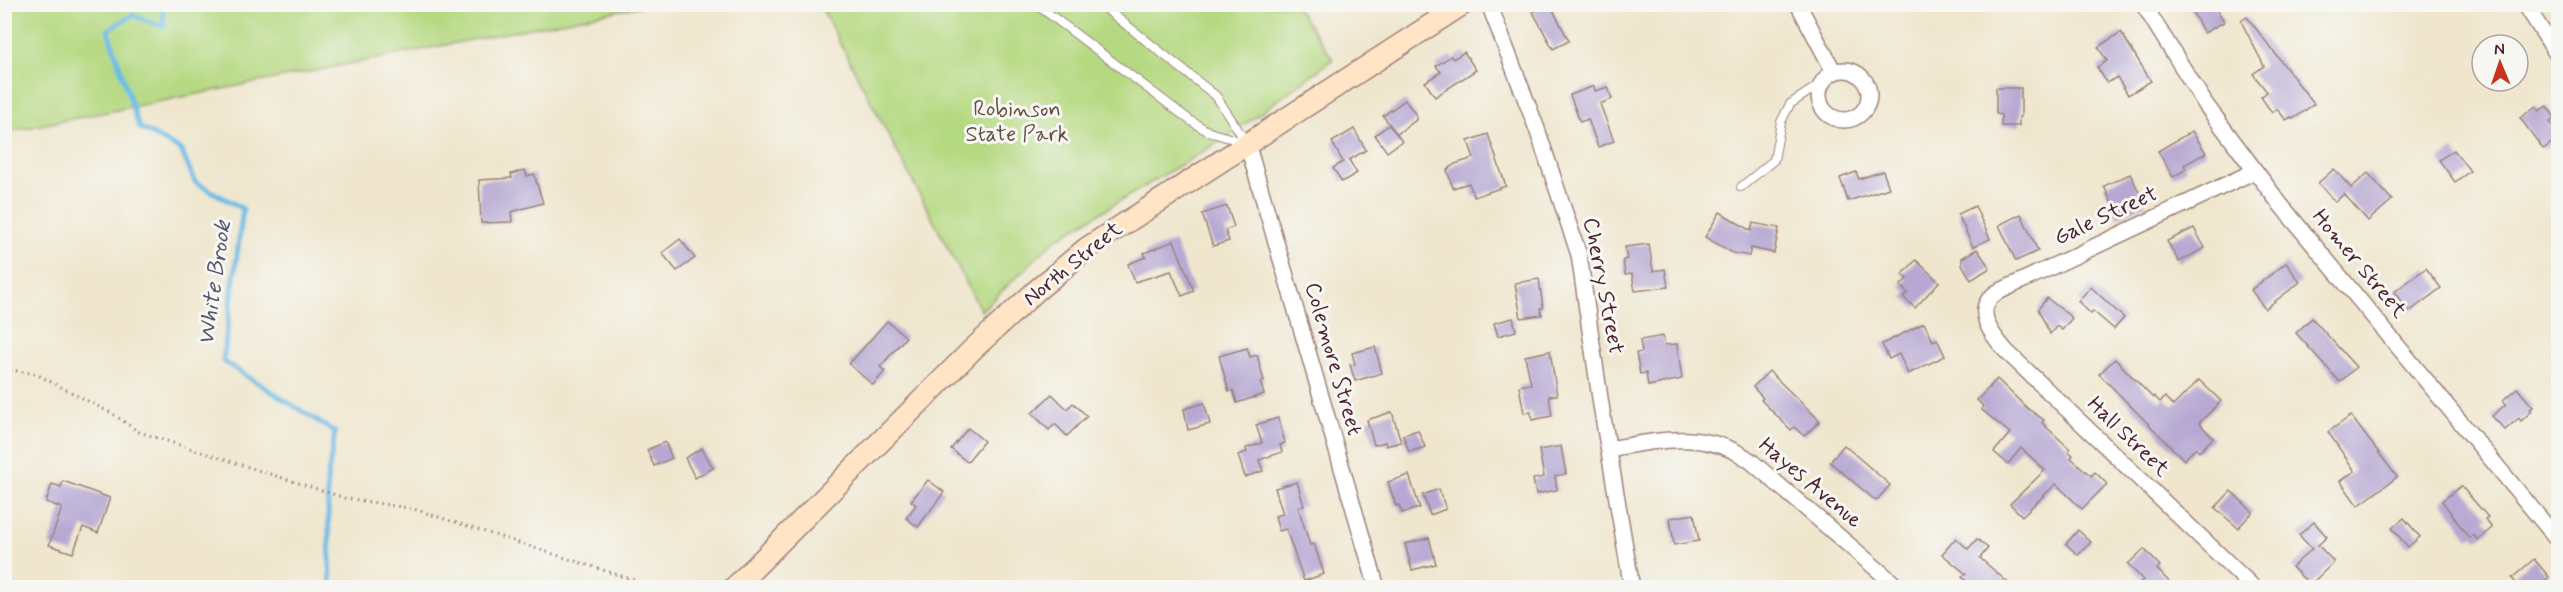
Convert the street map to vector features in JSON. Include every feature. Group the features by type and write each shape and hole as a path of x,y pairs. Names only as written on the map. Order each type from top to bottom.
{"main road":[{"name":"North Street","path":"734,588 973,349 1061,269 1122,224 1463,4"}],"street":[{"name":"Cherry Street","path":"1489,4 1537,129 1573,232 1582,273 1632,588"},
{"path":"1798,4 1834,72"},
{"name":"Homer Street","path":"2143,4 2206,105 2255,171 2559,540"},
{"path":"2525,4 2559,56"},
{"path":"1849,71 1858,75 1866,83 1869,98 1865,108 1858,116 1844,120 1829,116 1822,108 1819,98 1822,83 1834,72 1849,71"},
{"name":"Colemore Street","path":"1247,143 1377,588"},
{"name":"Gale Street","path":"1985,311 1989,300 1996,293 2255,171"},
{"name":"Hall Street","path":"1985,311 1988,327 2006,351 2254,588"},
{"name":"Hayes Avenue","path":"1609,449 1661,440 1686,439 1710,442 1732,449 1752,462 1899,588"}],"lane":[{"path":"1036,4 1191,121 1209,132 1247,143"},
{"path":"1100,4 1216,96 1247,143"},
{"path":"1741,187 1774,160 1781,122 1790,104 1822,83"}],"path":[{"path":"4,369 36,374 113,414 139,432 345,498 414,509 637,581 648,588"}],"green space":[{"path":"4,5 647,5 11,131 5,129"},
{"name":"Robinson State Park","path":"820,5 1295,5 1333,59 1229,136 1056,239 981,311"}],"building":[{"path":"1548,4 1569,41 1553,49 1533,12"},
{"path":"2188,4 2214,4 2224,22 2204,33"},
{"path":"2247,17 2314,104 2293,119 2291,117 2286,120 2277,109 2272,113 2261,97 2267,92 2253,74 2264,66 2241,21"},
{"path":"2121,32 2151,81 2128,95 2117,77 2107,83 2097,67 2107,61 2098,47"},
{"path":"1464,52 1476,70 1435,97 1425,82 1441,72 1436,66 1451,56 1453,59"},
{"path":"1594,86 1595,91 1608,87 1612,99 1600,104 1614,141 1598,147 1588,119 1580,122 1570,95"},
{"path":"1996,88 2021,88 2019,126 2001,126 2001,115 1996,114"},
{"path":"1405,100 1416,115 1416,120 1397,134 1383,116"},
{"path":"2536,106 2539,111 2547,106 2555,118 2550,122 2559,133 2559,138 2543,149 2520,118"},
{"path":"1389,125 1402,141 1387,152 1375,135"},
{"path":"1354,129 1366,150 1349,160 1357,173 1342,182 1333,168 1343,162 1332,142"},
{"path":"2192,131 2206,153 2184,165 2186,169 2173,177 2158,151"},
{"path":"1488,134 1506,186 1474,197 1469,183 1453,188 1447,170 1455,164 1474,158 1468,141"},
{"path":"2454,150 2470,171 2455,182 2439,160"},
{"path":"2334,169 2351,188 2368,173 2392,200 2368,221 2344,194 2335,202 2318,183"},
{"path":"525,170 527,176 534,174 543,203 511,212 512,222 481,223 479,180 512,178 511,174"},
{"path":"1883,171 1889,188 1848,201 1840,178 1856,172 1859,179"},
{"path":"2130,174 2145,204 2118,217 2104,186"},
{"path":"1227,206 1234,227 1225,230 1229,241 1213,246 1202,214"},
{"path":"1975,206 1990,239 1973,247 1958,214"},
{"path":"1720,212 1751,231 1753,223 1779,228 1774,253 1751,248 1749,256 1733,253 1705,237"},
{"path":"2021,214 2038,251 2016,261 1999,225"},
{"path":"2194,228 2205,248 2179,262 2167,241"},
{"path":"680,239 695,258 677,271 662,253"},
{"path":"1174,241 1194,291 1182,296 1171,271 1135,282 1128,264 1146,257 1144,253"},
{"path":"1649,244 1653,271 1665,269 1668,287 1635,291 1632,274 1625,275 1623,260 1627,259 1625,247"},
{"path":"1977,249 1990,268 1971,280 1962,264 1962,258"},
{"path":"1916,260 1939,282 1915,308 1903,297 1908,293 1900,286 1907,279 1902,275"},
{"path":"2286,263 2300,282 2265,309 2251,290"},
{"path":"2426,268 2441,288 2409,312 2394,292"},
{"path":"1539,279 1542,315 1521,318 1515,283"},
{"path":"2091,287 2124,318 2114,329 2093,311 2091,314 2078,301"},
{"path":"2047,298 2072,318 2062,330 2057,326 2050,334 2038,309"},
{"path":"1513,318 1516,331 1498,336 1494,323"},
{"path":"2312,318 2356,367 2340,382 2296,333"},
{"path":"887,321 906,337 880,367 885,371 873,385 849,364"},
{"path":"1924,323 1933,341 1937,339 1945,356 1908,374 1899,354 1889,359 1882,344"},
{"path":"1663,336 1665,345 1677,344 1682,379 1648,386 1646,373 1640,374 1636,353 1642,352 1640,340"},
{"path":"1375,347 1382,373 1355,381 1350,365 1355,364 1352,353"},
{"path":"1247,348 1250,357 1257,355 1264,381 1260,382 1264,394 1237,403 1233,390 1229,392 1219,356"},
{"path":"1550,351 1557,395 1549,396 1552,416 1532,420 1531,412 1524,413 1519,386 1531,384 1525,356"},
{"path":"2115,359 2153,398 2154,396 2160,402 2165,397 2173,406 2199,380 2221,401 2199,423 2213,438 2199,452 2196,448 2184,460 2099,374"},
{"path":"1769,371 1820,421 1804,436 1794,427 1791,430 1761,400 1763,398 1753,387"},
{"path":"1997,379 2027,408 2044,420 2042,423 2070,449 2068,451 2073,455 2071,458 2091,476 2095,472 2107,484 2082,509 2056,484 2022,516 2010,504 2045,470 2021,448 2008,464 1994,452 2010,433 1981,409 1983,406 1977,400"},
{"path":"2517,388 2533,407 2530,409 2532,411 2521,421 2519,418 2505,430 2492,416 2506,404 2503,400"},
{"path":"1052,394 1067,409 1073,403 1087,416 1067,436 1055,424 1049,430 1032,413"},
{"path":"1204,403 1210,424 1188,430 1184,409"},
{"path":"1392,412 1401,442 1386,446 1385,442 1374,445 1367,420"},
{"path":"2351,416 2397,477 2358,506 2340,481 2355,471 2328,432"},
{"path":"1278,418 1285,443 1280,445 1282,452 1259,460 1263,471 1245,477 1238,455 1247,452 1246,448 1262,443 1256,425"},
{"path":"968,428 984,441 967,462 951,449"},
{"path":"1418,430 1425,447 1409,452 1403,435"},
{"path":"665,442 672,458 654,466 647,450"},
{"path":"1844,445 1890,485 1876,501 1830,462"},
{"path":"1561,446 1566,474 1555,476 1557,490 1536,494 1533,479 1544,477 1539,450"},
{"path":"702,448 713,468 695,478 685,458"},
{"path":"1409,475 1420,508 1402,513 1399,505 1396,506 1388,482"},
{"path":"928,480 944,492 918,527 906,518 916,505 911,501"},
{"path":"63,481 110,498 98,533 83,527 73,553 49,545 62,508 46,502 52,484 61,487"},
{"path":"1297,482 1304,506 1298,507 1310,545 1314,544 1324,574 1304,581 1286,529 1279,531 1275,516 1283,514 1275,488"},
{"path":"2461,486 2488,517 2485,519 2492,528 2477,540 2474,535 2469,538 2442,501"},
{"path":"1439,489 1446,509 1430,515 1423,495"},
{"path":"2231,491 2253,512 2238,528 2215,508"},
{"path":"1694,514 1699,541 1674,545 1670,518"},
{"path":"2404,518 2420,537 2408,547 2392,528"},
{"path":"2314,522 2327,537 2318,545 2334,562 2310,585 2292,567 2312,549 2299,535"},
{"path":"2078,530 2091,542 2078,555 2066,544"},
{"path":"1429,538 1436,564 1412,570 1405,544"},
{"path":"1956,538 1968,549 1977,539 1988,548 1980,558 2014,588 1974,588 1962,577 1966,574 1942,554"},
{"path":"2144,549 2160,566 2157,569 2175,588 2135,588 2143,580 2128,564"},
{"path":"2534,559 2549,577 2537,588 2520,588 2512,578"}],"waterway":[{"name":"White Brook","path":"162,4 164,27 132,15 108,30 139,127 181,150 195,182 243,209 223,361 335,432 327,481 331,588"}]}
